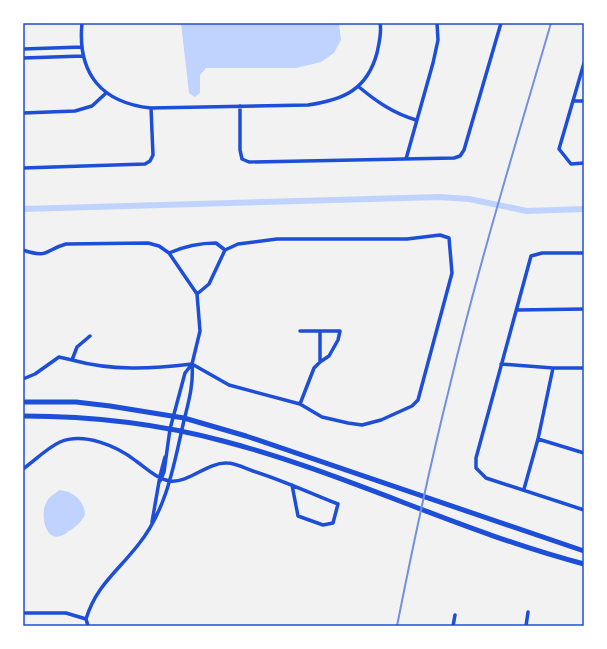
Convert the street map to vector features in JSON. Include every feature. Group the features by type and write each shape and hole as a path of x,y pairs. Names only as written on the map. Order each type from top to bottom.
{"main road":[{"path":"23,402 76,402 184,418 253,438 584,551"},
{"path":"23,416 103,418 181,431 224,441 285,461 516,543 584,564"}],"street":[{"path":"82,23 83,56 88,69 105,94 116,100 134,106 151,108 308,105 330,102 359,87 370,71 380,42 380,23"},
{"path":"406,159 438,40 437,23"},
{"path":"240,106 240,150 242,159 249,162 454,158 460,156 466,142 501,23"},
{"path":"23,49 82,47"},
{"path":"23,58 83,56"},
{"path":"584,63 559,149 566,160 571,164 584,163"},
{"path":"359,87 382,106 399,115 416,120"},
{"path":"23,113 75,111 92,106 105,94"},
{"path":"573,101 584,101"},
{"path":"23,168 145,164 150,161 153,155 151,108"},
{"path":"23,379 35,374 59,357 118,368 141,369 192,364 229,385 300,404 322,417 362,425 397,413 412,406 418,400 452,273 450,238 440,235 407,238 277,239 238,244 224,250 209,284 197,294"},
{"path":"23,250 35,254 47,254 57,247 66,244 148,243 159,246 169,252 197,294 200,331 192,364 194,380 170,481 152,523 138,545 98,590 86,619 88,626"},
{"path":"169,252 186,245 202,243 216,243 224,250"},
{"path":"584,253 542,253 531,256 476,458 476,468 486,478 524,489 584,510"},
{"path":"517,310 584,309"},
{"path":"300,331 340,331 338,340 329,356 314,368 300,404"},
{"path":"320,331 320,362"},
{"path":"72,360 76,347 90,336"},
{"path":"152,523 170,429 185,373 192,364"},
{"path":"501,364 553,368 584,368"},
{"path":"524,489 538,439 553,368"},
{"path":"23,469 58,443 69,439 91,441 126,453 150,472 170,481 189,478 214,465 227,463 292,485 338,504 333,523 323,525 298,516 292,485"},
{"path":"538,439 584,453"},
{"path":"526,626 528,612"},
{"path":"23,613 66,613 86,619"},
{"path":"453,626 455,616"}],"water":[{"path":"181,23 339,23 341,40 334,53 321,62 296,68 206,68 200,75 200,93 195,97 189,93"},
{"path":"59,490 69,492 77,497 82,504 85,514 75,527 64,535 57,537 48,532 44,520 44,508 50,497"}],"waterway":[{"path":"23,209 439,197 469,199 527,211 584,209"}],"railway":[{"path":"397,626 429,475 461,339 498,203 551,23"}]}
